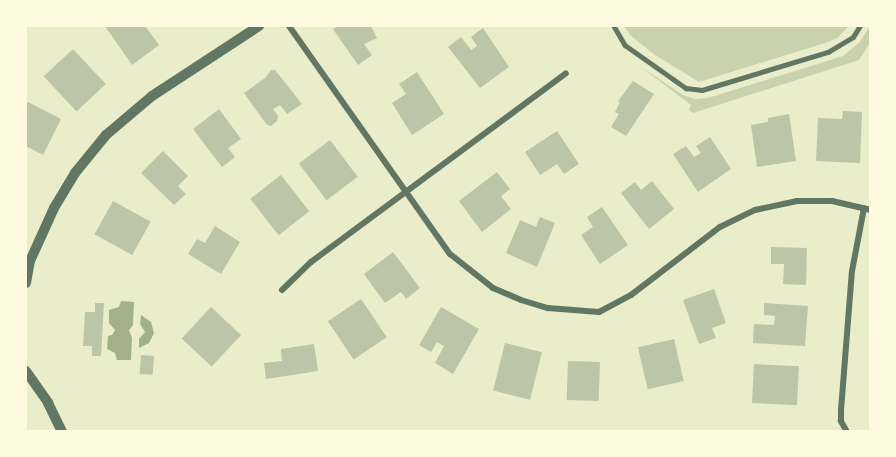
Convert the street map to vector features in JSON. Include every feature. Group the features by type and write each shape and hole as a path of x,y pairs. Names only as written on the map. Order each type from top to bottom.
{"street":[{"path":"26,283 28,260 54,207 75,173 106,135 152,96 259,26"},
{"path":"289,26 450,254 493,288 521,300 548,308 599,312 615,306 720,227 755,210 797,201 832,201 867,209 852,271 841,410 845,431"},
{"path":"282,290 311,262 566,73"},
{"path":"26,371 48,403 62,432"}],"lane":[{"path":"614,26 625,45 686,88 702,90 828,52 853,37 860,26"}],"shaded area":[{"path":"624,26 849,26 837,38 828,42 699,82 655,55 630,35"},
{"path":"870,26 870,43 859,60 693,113 689,110 691,105 641,67 683,95 695,99 708,98 843,56 859,43"},
{"path":"121,301 134,302 133,325 129,330 132,338 131,360 117,360 115,353 107,349 108,336 112,335 115,330 109,323 109,310 119,307"},
{"path":"141,315 151,322 154,333 149,343 139,348 139,339 145,332 140,324"}],"building":[{"path":"105,26 145,26 159,45 132,65"},
{"path":"338,26 371,26 377,38 364,44 372,55 358,65 333,29"},
{"path":"483,28 509,67 480,88 448,47 461,37 471,50 477,46 471,37"},
{"path":"73,49 106,84 76,111 44,76"},
{"path":"271,70 275,70 302,104 287,114 280,105 273,109 278,116 277,121 271,126 267,125 244,93 265,78"},
{"path":"417,72 444,114 412,135 392,103 406,94 399,84"},
{"path":"633,81 654,94 626,136 611,127 619,114 615,112 620,102 618,101"},
{"path":"26,101 61,119 43,155 26,146"},
{"path":"219,109 241,139 228,148 235,157 222,167 193,129"},
{"path":"843,111 862,112 860,163 816,161 818,118 842,119"},
{"path":"789,114 796,161 757,167 751,125 768,122 768,118"},
{"path":"557,131 579,164 564,174 557,164 540,175 525,152"},
{"path":"710,137 731,169 698,192 673,154 686,146 694,157 701,153 696,146"},
{"path":"330,140 358,177 327,200 299,163"},
{"path":"163,151 188,176 178,186 186,194 174,205 141,173"},
{"path":"497,172 510,189 501,196 511,209 482,232 459,201"},
{"path":"281,175 309,211 279,235 250,199"},
{"path":"652,181 674,209 649,229 621,193 635,182 641,190"},
{"path":"113,201 151,222 132,255 95,234"},
{"path":"602,207 628,245 600,264 581,235 593,227 587,217"},
{"path":"540,217 555,223 537,267 506,253 520,220 536,227"},
{"path":"215,226 240,242 221,274 188,254 197,239 205,243"},
{"path":"771,247 807,248 806,285 783,284 784,264 771,264"},
{"path":"393,252 420,288 406,299 401,292 385,303 364,274"},
{"path":"714,289 726,323 712,328 716,338 699,344 683,300"},
{"path":"361,299 387,337 354,360 328,321"},
{"path":"95,303 104,303 101,356 92,356 92,346 83,346 85,312 95,312"},
{"path":"764,303 808,306 805,346 753,343 754,324 774,325 775,316 764,315"},
{"path":"211,307 241,335 212,366 182,338"},
{"path":"441,307 479,329 453,374 435,363 444,346 437,342 431,352 419,345"},
{"path":"674,339 684,381 648,389 638,347"},
{"path":"505,343 542,352 530,400 493,391"},
{"path":"314,344 318,371 266,379 264,363 282,361 281,349"},
{"path":"141,355 154,356 153,375 140,374"},
{"path":"568,361 600,362 599,401 567,400"},
{"path":"754,364 799,366 797,405 752,403"}]}
